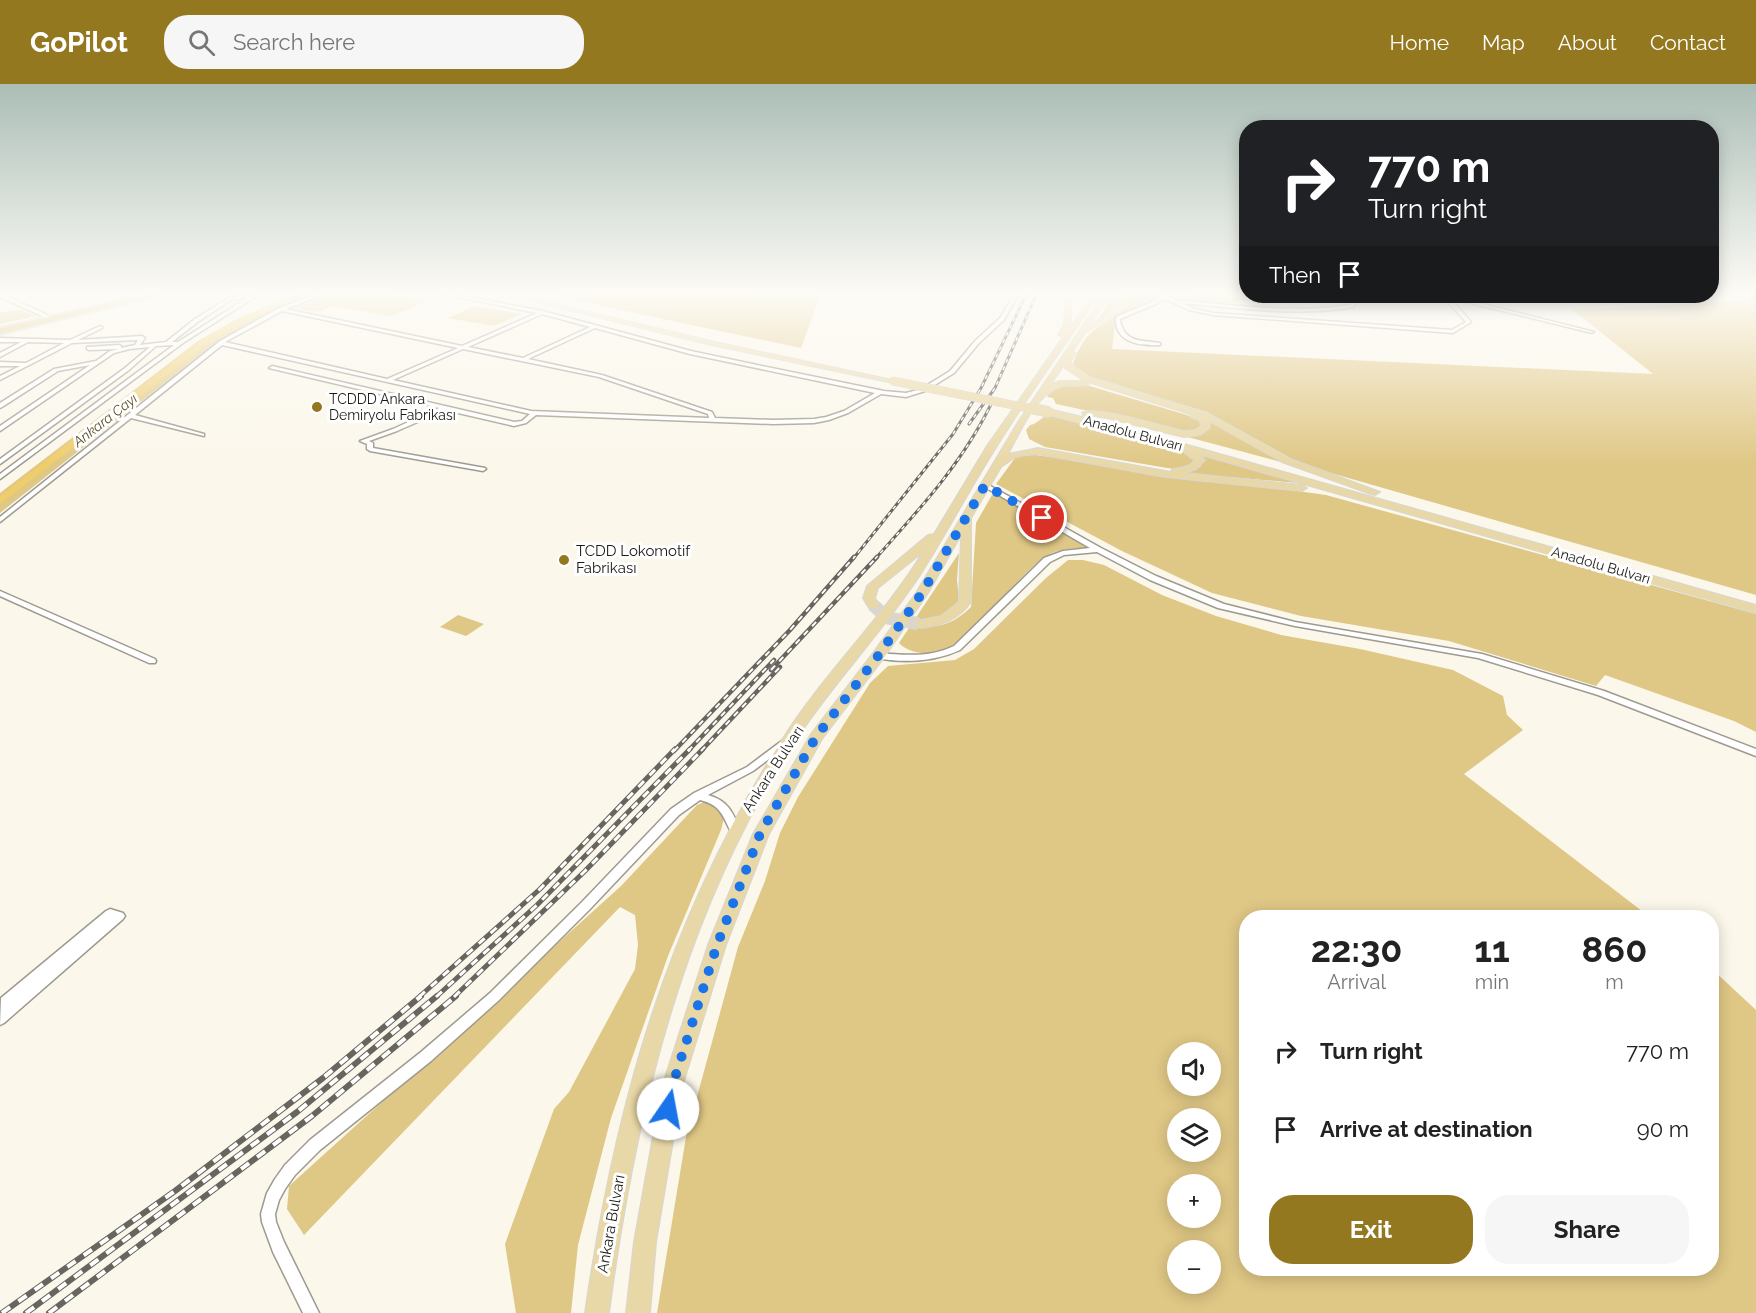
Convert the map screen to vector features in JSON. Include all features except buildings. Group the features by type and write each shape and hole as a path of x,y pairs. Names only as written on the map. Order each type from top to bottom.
{"main road":[{"name":"Anadolu Bulvarı","path":"749,350 1138,426 1756,600"},
{"name":"Anadolu Bulvarı","path":"770,350 896,379"},
{"path":"1052,357 1053,350"},
{"name":"Ankara Bulvarı","path":"638,1313 645,1242 672,1087 717,945 760,834 816,737 878,656 922,593 991,448 1057,350"},
{"name":"Ankara Bulvarı","path":"597,1313 605,1244 638,1087 681,953 735,829 789,739 901,595 962,511 985,485 1022,422 1070,350"},
{"path":"1074,350 1067,364 1079,375 1206,416 1285,460 1375,492"},
{"path":"1041,394 1060,383 1091,384 1193,414 1204,420 1206,427 1197,433 1177,433 1107,415 1073,414"},
{"name":"Anadolu Bulvarı","path":"1073,414 1756,609"},
{"path":"1022,422 1022,435 1027,441 1043,448 1170,471 1192,468 1200,460 1189,451 1093,426 1073,414"},
{"path":"995,469 1014,454 1049,452 1165,474 1289,485 1335,494 1478,534 1502,537"},
{"path":"873,605 869,598 873,586 918,551 962,511"},
{"path":"920,624 941,621 960,609 964,602 962,511"}],"street":[{"path":"0,378 51,350"},
{"path":"0,429 112,352 118,350"},
{"path":"0,462 127,369 149,350"},
{"path":"0,477 170,350"},
{"path":"0,520 215,350"},
{"path":"251,350 534,414 773,422 827,419 846,412 881,392"},
{"path":"386,381 455,350"},
{"path":"478,350 600,376 710,413 712,419"},
{"path":"523,360 543,350"},
{"path":"684,350 881,392 906,395 923,390 940,381 952,372 970,350"},
{"path":"0,406 64,367 100,361"},
{"path":"0,364 25,364"},
{"path":"273,368 514,424 524,422 534,414"},
{"path":"444,408 395,430 363,441 370,443 369,449 483,469"},
{"path":"133,416 202,435"},
{"path":"985,485 1098,550 1164,583 1221,606 1294,624 1479,656 1601,693 1756,753"},
{"path":"878,656 918,658 948,653 957,648 1047,560 1063,553 1098,550"},
{"path":"0,593 152,661"},
{"path":"312,1313 282,1252 268,1216 277,1185 313,1147 405,1074 492,999 553,940 675,812 698,796 750,769 789,739"},
{"path":"698,796 716,800 726,810 735,829"},
{"path":"0,1010 5,1002 110,914 119,916 0,1019"}],"shaded area":[{"path":"186,350 206,350 0,513 0,493"},
{"path":"1141,350 1653,374 1623,350 1756,350 1756,595 1303,465 1207,412 1089,377 1078,371 1073,364 1078,352"},
{"path":"1083,384 1187,415 1202,424 1196,430 1187,432 1056,404 1053,398 1047,397 1058,387"},
{"path":"1048,414 1180,449 1194,460 1191,464 1176,469 1045,447 1029,439 1026,430"},
{"path":"1198,415 1265,453 1296,466 1184,436 1204,433 1210,428 1209,422"},
{"path":"1029,454 1326,495 1756,614 1756,732 1734,721 1605,675 1596,686 1449,641 1301,616 1212,593 1122,551 996,484 1015,458"},
{"path":"1202,457 1298,483 1181,473 1200,467 1204,461"},
{"path":"992,495 1001,496 1089,548 1061,550 1045,557 1020,579 967,634 942,651 919,653 908,649 899,643 959,553 957,580 959,599 955,608 923,627 950,622 971,607 976,523"},
{"path":"1068,560 1083,560 1104,565 1162,595 1216,616 1281,635 1360,649 1453,670 1503,696 1507,715 1523,730 1464,774 1641,910 1239,910 1239,1276 1719,1276 1719,976 1756,1010 1756,1313 657,1313 686,1137 738,947 765,881 780,833 798,797 870,683 888,666 955,660 974,649 1046,578"},
{"path":"458,615 484,624 466,636 440,627"},
{"path":"707,801 715,803 724,818 721,830 668,956 611,1118 578,1245 571,1313 516,1313 505,1244 554,1109 569,1092 635,969 638,945 635,915 620,907 304,1235 287,1209 289,1186 621,886 697,805"}],"waterway":[{"name":"Ankara Çayı","path":"0,501 194,350"}],"tunnel":[{"path":"873,605 888,618 920,624"}],"railway":[{"path":"853,559 953,434 981,388 999,350"},
{"path":"969,424 995,388 1012,350"},
{"path":"875,559 955,464 993,400"},
{"path":"674,751 790,630 854,557"},
{"path":"771,670 877,557"},
{"path":"688,751 774,660"},
{"path":"701,751 780,667"},
{"path":"419,997 540,889 675,749"},
{"path":"436,997 537,905 690,749"},
{"path":"454,997 585,871 703,749"},
{"path":"2,1313 175,1191 323,1078 421,996"},
{"path":"26,1313 297,1112 437,996"},
{"path":"49,1313 312,1116 456,996"}],"place":[{"name":"TCDDD Ankara Demiryolu Fabrikası","path":"317,407"},
{"name":"TCDD Lokomotif Fabrikası","path":"564,560"}],"route":[{"path":"668,1109 672,1087 717,945 760,834 816,737 878,656 922,593 985,485 1042,518"}]}
